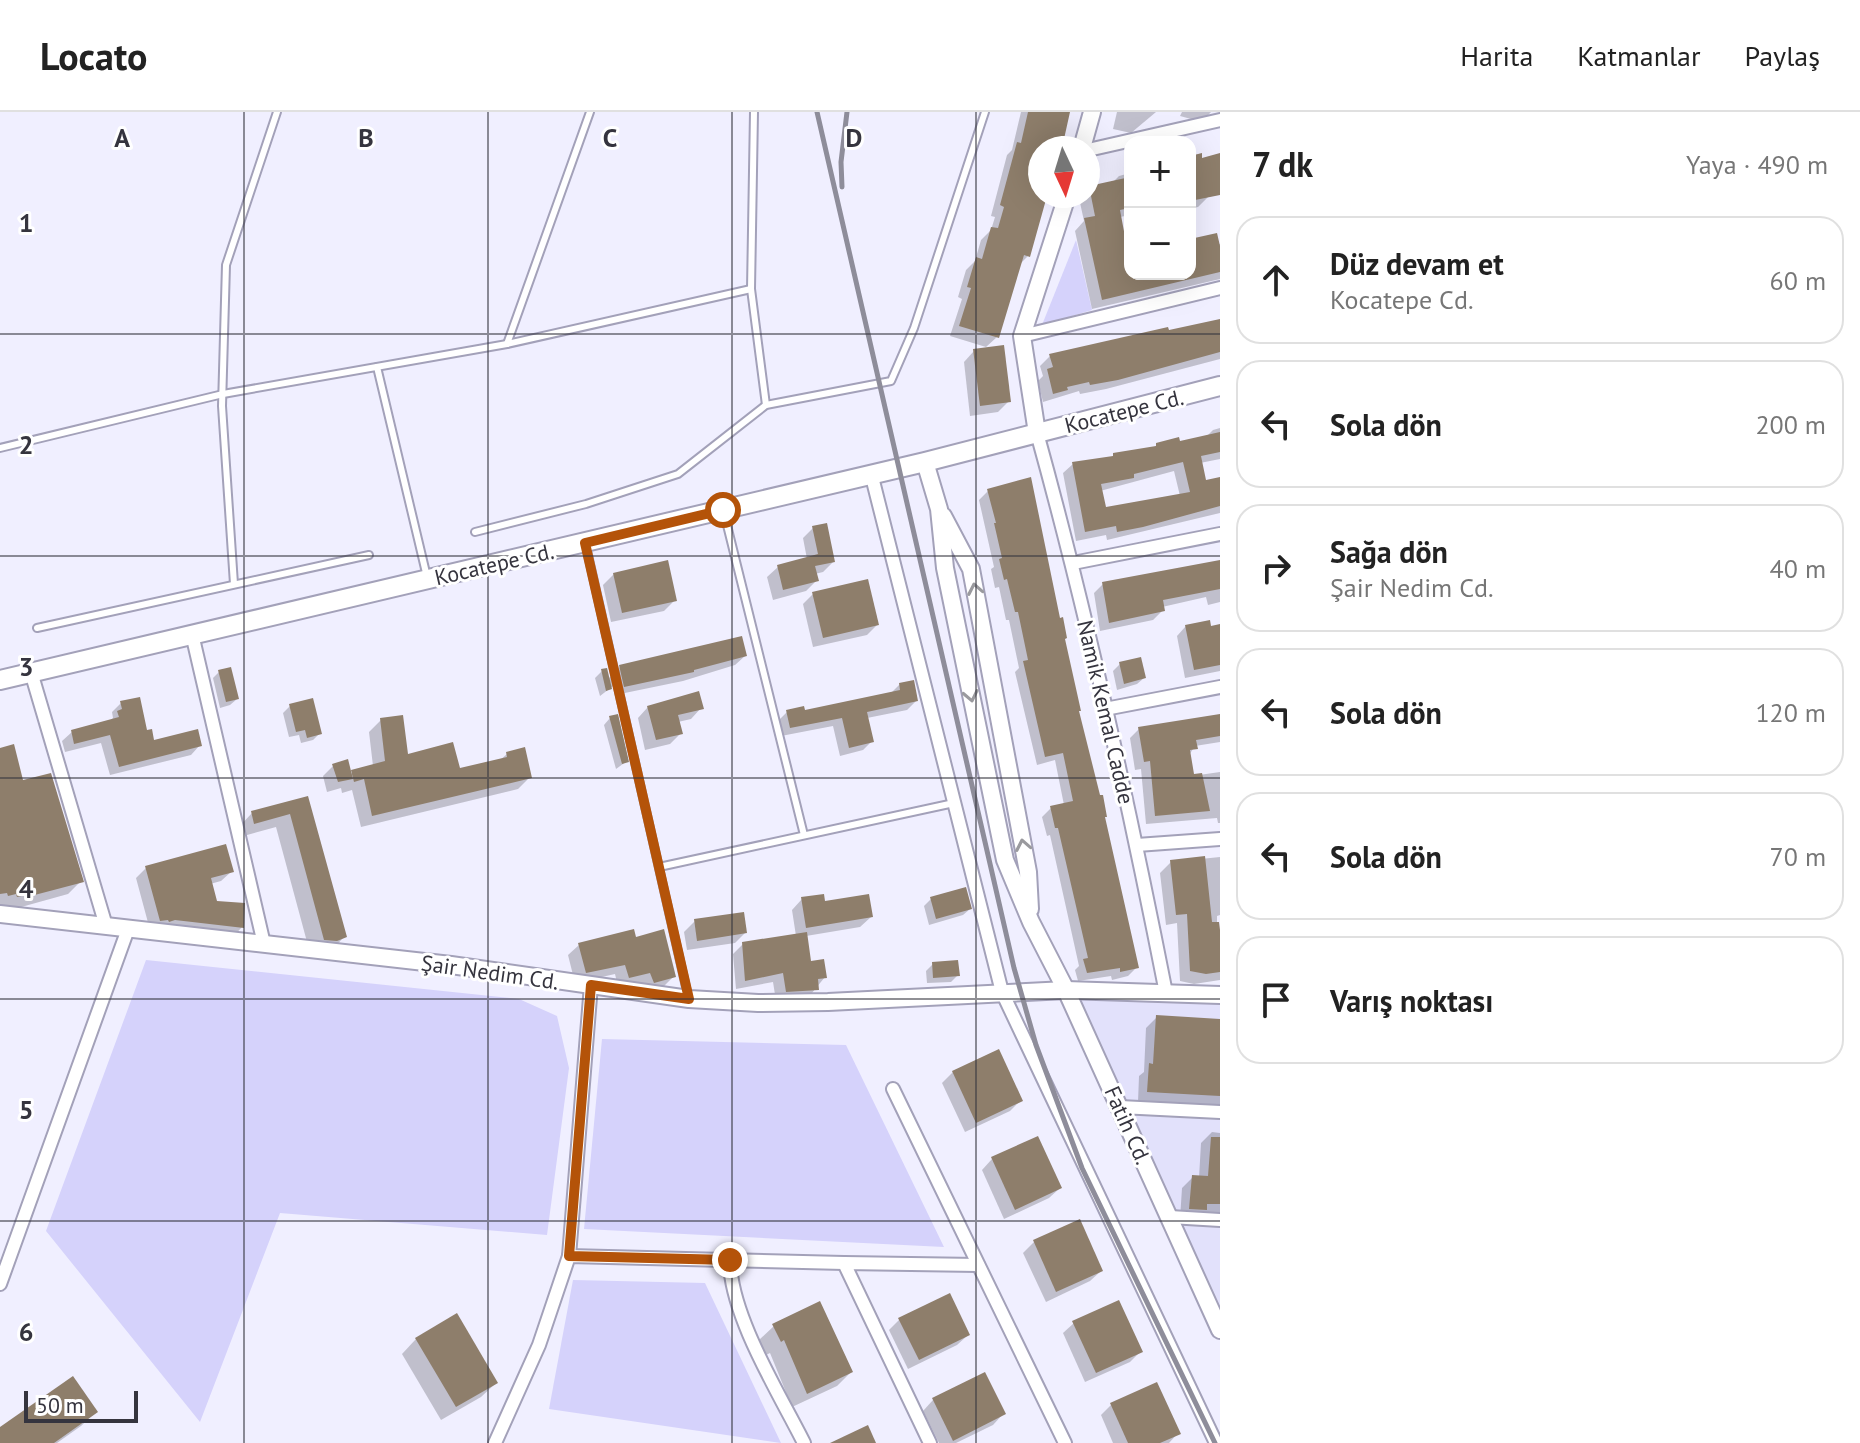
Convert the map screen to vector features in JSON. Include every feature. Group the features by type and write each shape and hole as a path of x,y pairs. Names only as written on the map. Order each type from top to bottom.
{"main road":[{"name":"Kocatepe Cd.","path":"0,680 925,462 1220,386"}],"street":[{"path":"1085,136 1092,112"},
{"path":"1100,147 1220,120"},
{"path":"1037,433 1022,336 1063,208"},
{"path":"1022,336 1220,288"},
{"name":"Namik Kemal Cadde","path":"1037,433 1073,563 1137,845 1166,993"},
{"name":"Fatih Cd.","path":"925,462 939,509 945,568 1005,860 1220,1330"},
{"path":"871,473 1002,992 1216,1443"},
{"name":"Fatih Cd.","path":"939,509 971,569 1028,872 1031,922"},
{"path":"1073,563 1220,534"},
{"path":"192,634 264,944"},
{"path":"31,672 106,926"},
{"path":"1105,709 1220,687"},
{"path":"1137,845 1220,839"},
{"name":"Şair Nedim Cd.","path":"0,914 451,965 689,999 814,1002 1066,990 1220,995"},
{"path":"0,1284 128,929"},
{"path":"495,1443 539,1345 569,1256 591,985"},
{"path":"893,1089 1065,1443"},
{"path":"1120,1107 1220,1112"},
{"path":"1170,1217 1220,1220"},
{"path":"569,1256 978,1265"},
{"path":"730,1260 731,1283 740,1313 804,1443"},
{"path":"844,1263 930,1443"}],"lane":[{"path":"234,584 223,394 226,265 277,112"},
{"path":"507,344 590,112"},
{"path":"754,112 751,289 766,405"},
{"path":"475,532 586,504 678,474 766,405 891,381 914,328 985,112"},
{"path":"0,448 223,394 507,344 751,289"},
{"path":"377,367 428,580"},
{"path":"723,510 804,835"},
{"path":"585,543 689,999"},
{"path":"37,628 369,555"},
{"path":"659,867 954,803"}],"shaded area":[{"path":"1076,240 1092,310 1042,325"},
{"path":"146,960 519,999 557,1016 569,1068 547,1235 280,1213 200,1422 46,1231"},
{"path":"1066,990 1220,995 1220,1330"},
{"path":"602,1039 846,1045 944,1247 584,1229"},
{"path":"573,1280 705,1283 781,1443 549,1409"}],"building":[{"path":"1028,112 1070,112 1065,136 1028,136 1028,208 1044,208 1030,257 1024,255 999,338 959,326 971,288 967,287 976,257 982,259 991,227 998,228 1004,207 1000,205 1017,142 1021,143"},
{"path":"1202,153 1202,158 1220,153 1220,195 1196,200 1196,154"},
{"path":"1124,178 1124,209 1120,210 1124,231 1124,280 1186,280 1102,300 1084,218 1095,216 1093,208 1100,208 1100,184"},
{"path":"1217,233 1220,272 1196,278 1196,238"},
{"path":"1220,319 1220,352 1118,380 1067,387 1068,390 1053,394 1047,369 1053,367 1049,354 1168,327 1169,330"},
{"path":"1004,345 1011,402 980,406 973,349"},
{"path":"1220,432 1220,452 1201,456 1206,480 1220,477 1220,506 1143,527 1117,532 1116,526 1085,532 1072,462 1156,446 1156,443 1179,437 1180,441","holes":["1183,462 1190,492 1106,507 1101,484 1134,478 1134,474"]},
{"path":"1031,477 1060,618 1063,617 1079,711 1100,795 1103,795 1105,817 1139,968 1120,972 1120,968 1087,973 1083,959 1088,958 1058,828 1055,828 1050,806 1073,801 1063,753 1045,757 1023,661 1028,660 1018,612 1015,612 999,559 1002,558 996,523 987,489"},
{"path":"827,523 835,562 815,566 819,581 783,590 777,565 818,554 812,526"},
{"path":"668,560 677,601 622,613 613,573"},
{"path":"1220,560 1220,589 1163,600 1165,611 1109,623 1102,582"},
{"path":"868,579 879,625 823,638 812,592"},
{"path":"1210,620 1211,626 1220,624 1220,665 1194,670 1185,625"},
{"path":"742,636 747,656 694,672 624,687 619,665"},
{"path":"1141,657 1146,678 1124,684 1119,662"},
{"path":"231,667 239,699 226,702 218,670"},
{"path":"607,668 612,689 606,691 601,669"},
{"path":"914,680 918,701 867,712 874,742 849,748 842,718 790,728 786,710 804,706 805,710 900,690 899,683"},
{"path":"699,691 704,709 678,715 683,734 656,740 647,706"},
{"path":"140,697 147,730 152,729 154,740 198,729 202,746 119,767 110,735 74,744 71,730 119,717 117,711 122,709 120,701"},
{"path":"313,698 322,734 307,738 305,730 296,732 289,704"},
{"path":"618,714 629,762 622,764 609,716"},
{"path":"1220,714 1220,736 1196,740 1198,749 1190,750 1194,774 1202,773 1210,811 1155,816 1150,761 1144,762 1138,727"},
{"path":"403,715 408,754 453,742 460,768 507,757 506,752 525,747 532,778 372,816 364,779 354,782 351,770 385,761 380,718"},
{"path":"14,744 23,780 51,773 84,882 27,897 0,894 0,748"},
{"path":"348,759 353,779 338,782 332,764"},
{"path":"308,796 347,937 337,941 324,940 290,814 254,824 251,811"},
{"path":"226,844 234,872 211,878 217,901 245,903 244,928 160,921 145,866"},
{"path":"1205,856 1212,922 1219,922 1220,930 1220,972 1206,974 1190,971 1187,914 1176,915 1170,860"},
{"path":"966,887 972,909 936,919 930,897"},
{"path":"824,894 825,901 869,894 873,917 806,928 801,897"},
{"path":"744,912 747,933 697,941 694,919"},
{"path":"634,929 636,937 664,929 676,977 654,983 650,973 629,978 625,965 586,973 578,943"},
{"path":"807,932 811,961 824,959 827,978 818,979 819,990 786,992 783,973 745,981 742,942"},
{"path":"958,960 960,976 933,978 932,962"},
{"path":"1156,1015 1220,1019 1220,1096 1147,1092 1149,1063 1153,1064"},
{"path":"999,1049 1023,1101 976,1123 952,1071"},
{"path":"1038,1136 1062,1188 1015,1210 991,1157"},
{"path":"1211,1137 1220,1137 1220,1204 1207,1204 1207,1210 1189,1209 1192,1175 1208,1176"},
{"path":"1080,1219 1103,1271 1056,1292 1033,1240"},
{"path":"950,1293 970,1335 919,1360 898,1318"},
{"path":"1119,1300 1143,1352 1096,1373 1072,1321"},
{"path":"820,1301 853,1372 807,1394 784,1340 781,1342 772,1324"},
{"path":"457,1313 498,1383 456,1407 415,1338"},
{"path":"985,1372 1006,1414 953,1441 932,1398"},
{"path":"73,1376 98,1412 54,1443 0,1443 0,1427"},
{"path":"1157,1382 1181,1434 1160,1443 1128,1443 1110,1403"},
{"path":"868,1425 876,1443 830,1443"}],"railway":[{"path":"817,112 1014,968 1036,1045 1082,1168 1215,1443"},
{"path":"842,187 841,162 847,112"}],"route":[{"path":"723,510 585,543 689,999 591,985 569,1256 730,1260"}]}
